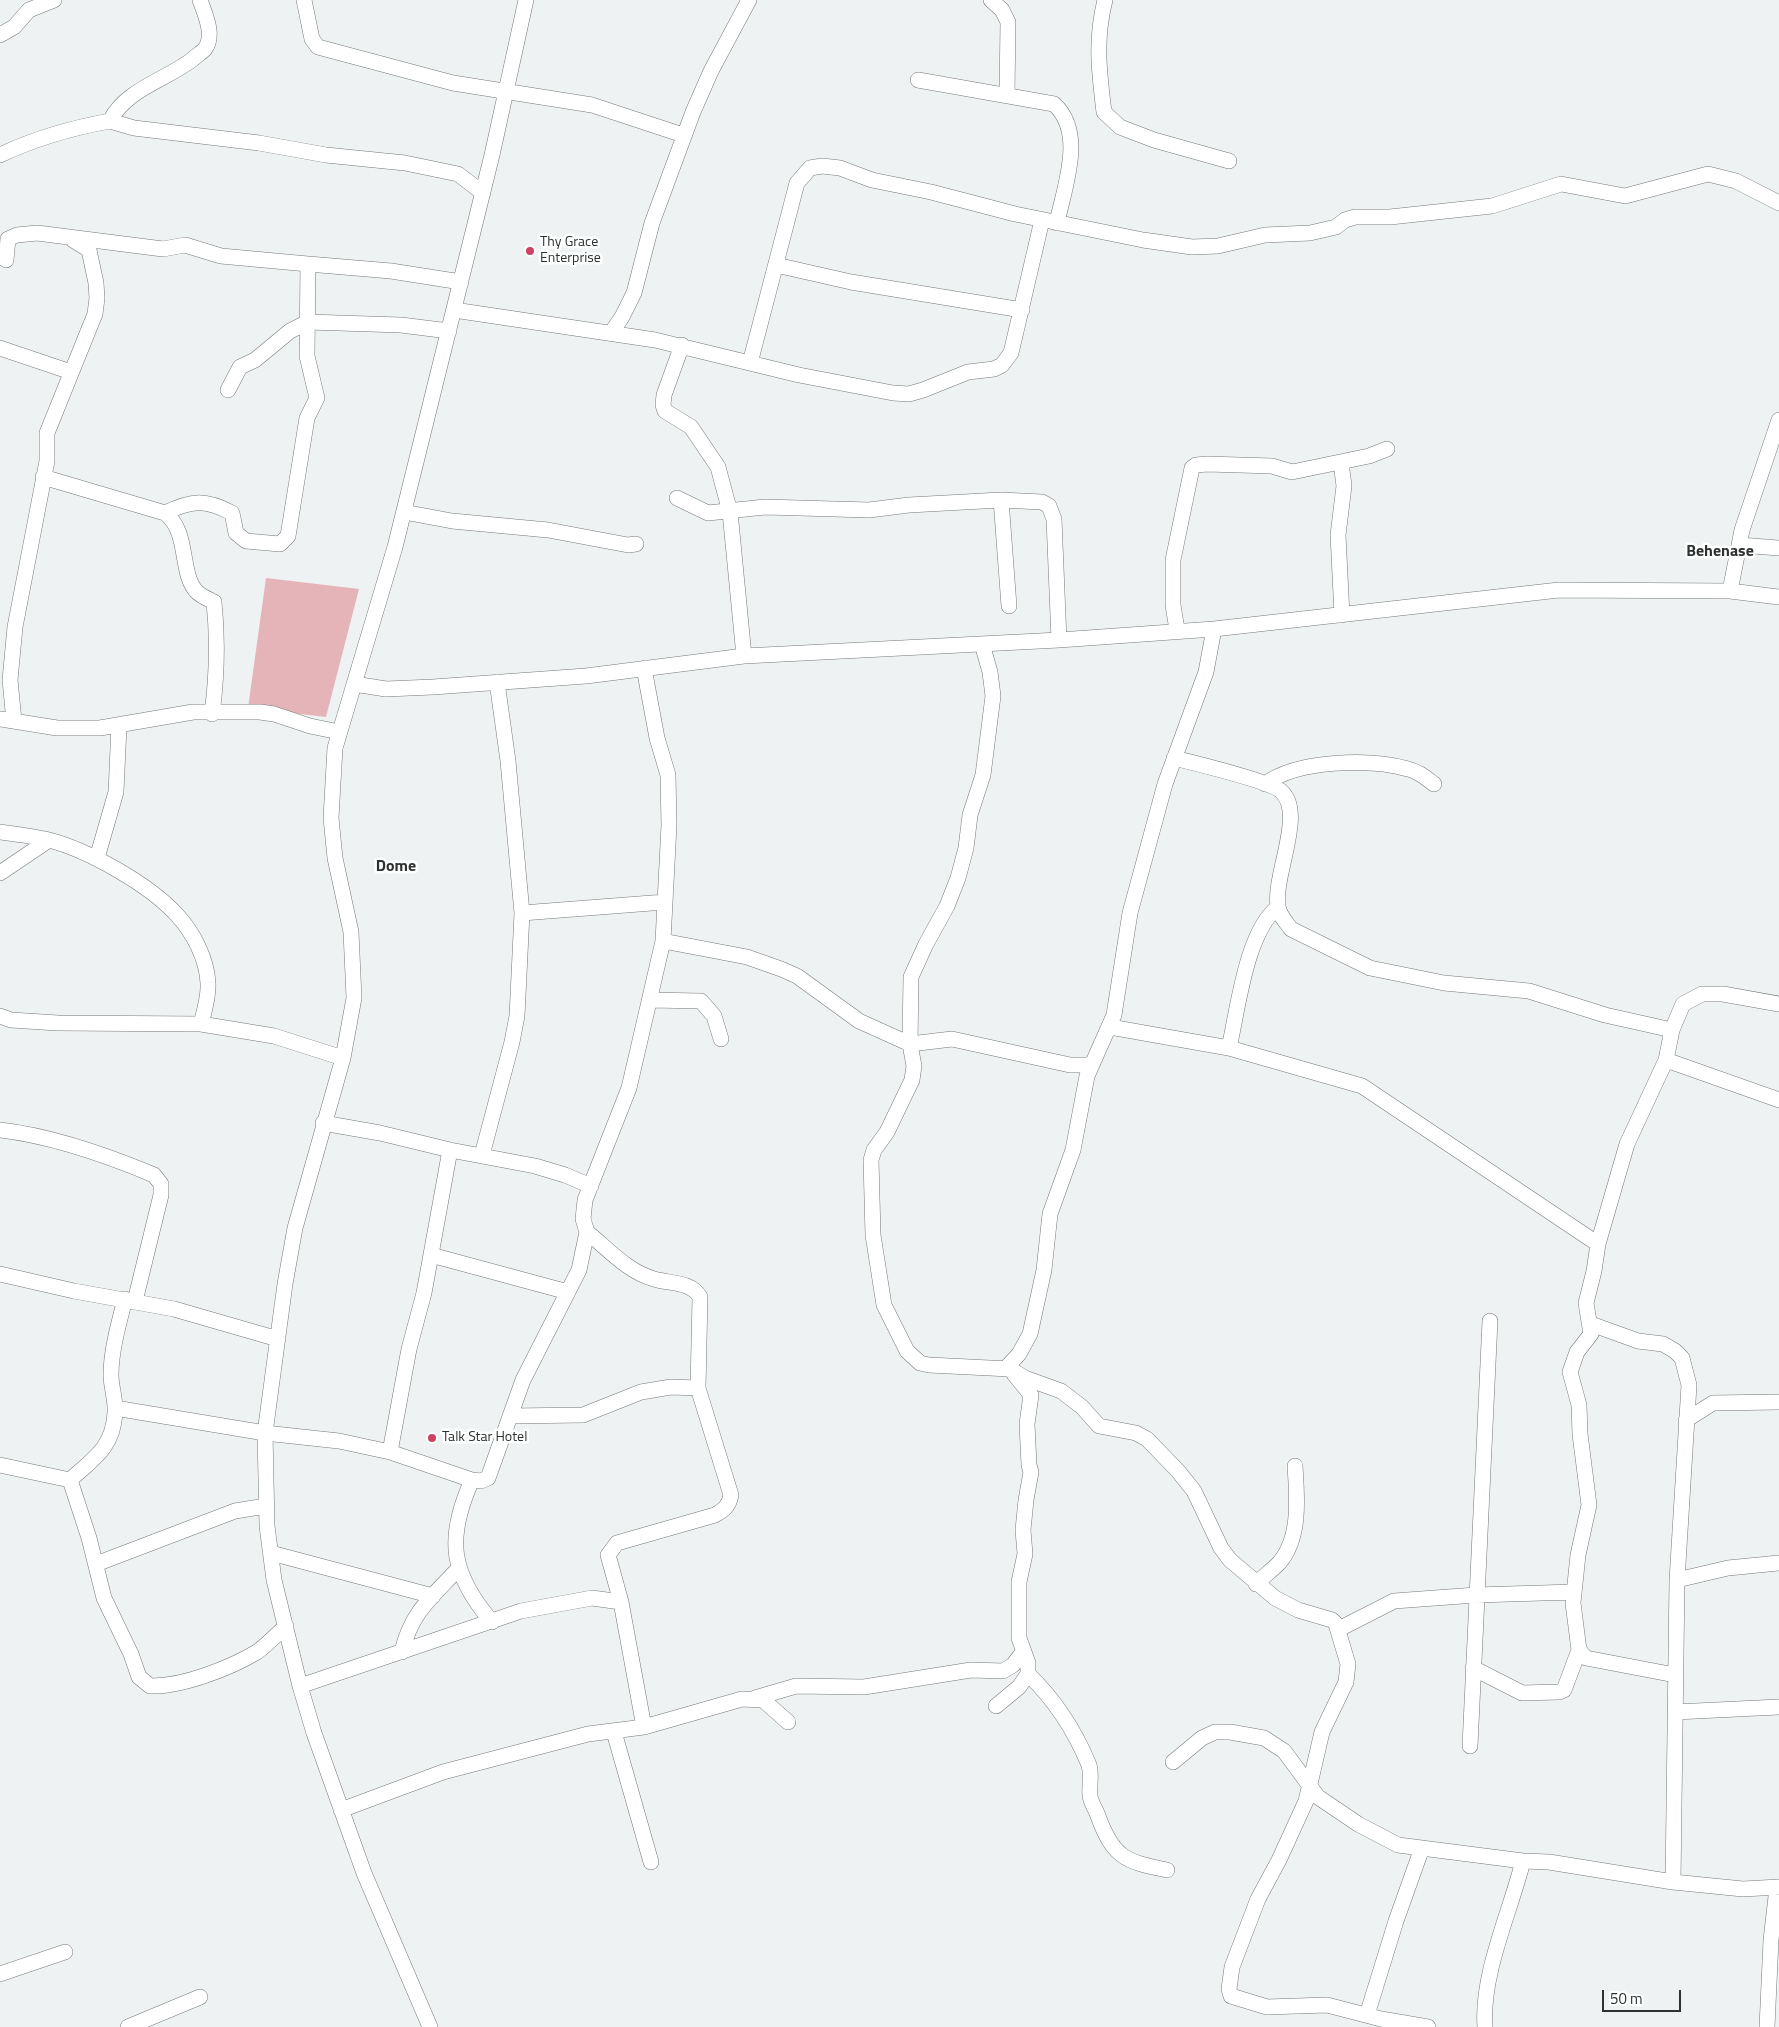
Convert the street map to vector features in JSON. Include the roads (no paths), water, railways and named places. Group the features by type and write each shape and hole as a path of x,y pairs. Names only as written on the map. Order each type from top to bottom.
{"street":[{"path":"0,35 14,27 29,10 54,0"},
{"path":"110,121 122,104 136,93 181,68 205,48 208,35 208,20 200,0"},
{"path":"304,0 312,39 318,47 428,77 506,93 564,99 684,134"},
{"path":"430,2027 364,1873 314,1733 300,1686 274,1580 266,1506 265,1433 295,1228 343,1058 354,998 351,932 335,858 331,818 333,764 339,732 404,512 483,193 526,0"},
{"path":"611,333 629,305 634,293 644,247 684,134 708,77 749,0"},
{"path":"991,0 1002,10 1008,22 1007,95"},
{"path":"1105,0 1098,27 1099,70 1104,112 1120,127 1154,140 1228,161"},
{"path":"918,80 1054,104 1062,112 1069,124 1072,147 1057,223"},
{"path":"0,155 32,140 73,128 110,121 134,128 259,143 326,155 405,163 458,174 483,193"},
{"path":"750,363 797,183 810,168 822,166 840,168 872,180 931,192 1042,220 1171,245 1205,248 1265,234 1310,234 1336,227 1345,220 1355,217 1390,217 1492,206 1561,184 1625,196 1708,174 1736,181 1779,203"},
{"path":"454,310 682,345 750,363 893,393 909,394 938,386 956,375 994,369 1002,365 1011,353 1042,220"},
{"path":"6,260 8,239 17,235 37,234 163,249 185,245 221,256 391,271 461,282"},
{"path":"72,239 89,250 98,298 95,314 47,433 47,461 15,627 7,720 57,728 119,726 192,712 212,714 274,714 310,726 339,732"},
{"path":"165,513 185,503 199,503 232,513 236,533 246,542 275,545 284,542 288,536 307,418 317,398 308,366 306,301 308,264"},
{"path":"776,265 852,282 1022,310"},
{"path":"228,390 240,367 255,360 290,331 308,322 401,325 449,331"},
{"path":"682,345 664,395 663,405 665,411 691,427 716,462 730,512 744,656"},
{"path":"0,348 71,372"},
{"path":"1730,591 1747,511 1779,420"},
{"path":"1177,630 1173,605 1173,560 1192,468 1196,465 1207,464 1272,466 1292,472 1375,454 1387,449"},
{"path":"1341,462 1344,486 1338,535 1342,616"},
{"path":"43,477 165,513 176,523 190,581 197,592 214,602 218,636 217,677 212,714"},
{"path":"677,498 700,512 730,512 766,507 869,510 909,505 1001,500 1042,502 1049,506 1052,511 1058,640"},
{"path":"1001,500 1009,606"},
{"path":"404,512 452,521 548,530 628,545 636,544"},
{"path":"1740,545 1779,548"},
{"path":"354,684 386,689 498,682 586,676 744,656 1058,640 1177,630 1214,629 1559,590 1730,591 1779,597"},
{"path":"1007,1369 1019,1354 1030,1334 1044,1270 1050,1214 1073,1150 1087,1076 1110,1028 1119,991 1130,912 1165,784 1206,672 1214,629"},
{"path":"982,644 990,672 993,696 983,775 970,815 966,848 958,878 947,906 926,944 911,978 910,1044 914,1066 912,1080 887,1132 874,1150 871,1160 873,1235 884,1305 907,1351 920,1363 1007,1369 1025,1378 1061,1391 1076,1405 1082,1407 1100,1426 1136,1433 1147,1439 1178,1471 1194,1491 1221,1548 1230,1560 1256,1584 1275,1598 1298,1610 1332,1620 1339,1629 1348,1664 1346,1682 1322,1732 1306,1801 1279,1860 1258,1899 1232,1967 1229,1989 1231,1996 1267,2007 1326,2005 1428,2027"},
{"path":"115,1408 265,1433 339,1441 390,1452 472,1480 481,1482 488,1478 523,1380 579,1270 587,1232 583,1219 585,1200 629,1088 651,1000 663,941 669,826 668,775 657,738 644,668"},
{"path":"482,1155 512,1042 516,1016 522,913 508,761 498,682"},
{"path":"97,858 116,792 119,726"},
{"path":"1174,758 1265,784 1281,791 1292,812 1278,888 1278,907 1283,919 1291,929 1370,968 1444,983 1530,991 1605,1015 1672,1030"},
{"path":"1265,784 1276,776 1314,766 1379,764 1408,769 1420,774 1434,784"},
{"path":"0,832 50,840 97,858 160,900 176,914 187,928 204,962 208,985 201,1024"},
{"path":"0,873 50,840"},
{"path":"522,913 664,902"},
{"path":"1229,1048 1241,988 1253,950 1261,927 1269,914 1278,907"},
{"path":"663,941 747,957 781,969 797,976 859,1021 910,1044 952,1039 1070,1065 1091,1065"},
{"path":"1474,1668 1522,1693 1559,1692 1564,1690 1579,1650 1574,1612 1574,1592 1578,1555 1589,1506 1580,1434 1579,1405 1570,1372 1577,1352 1591,1334 1591,1324 1586,1303 1598,1244 1627,1144 1666,1060 1672,1030 1683,1004 1702,994 1722,994 1779,1004"},
{"path":"651,1000 700,1001 714,1016 721,1039"},
{"path":"0,1016 11,1020 58,1023 201,1024 274,1036 343,1058"},
{"path":"1110,1028 1229,1048 1362,1086 1598,1244"},
{"path":"1666,1060 1779,1100"},
{"path":"323,1124 380,1133 565,1174 591,1186"},
{"path":"0,1130 20,1132 80,1148 154,1175 161,1184 161,1195 130,1300 111,1374 115,1408 107,1445 90,1465 70,1480 0,1465"},
{"path":"390,1452 409,1349 431,1255 450,1150"},
{"path":"587,1232 634,1271 654,1279 691,1287 697,1291 700,1297 701,1308 698,1388 730,1495 730,1502 724,1510 715,1515 617,1542 608,1555 621,1602 644,1727"},
{"path":"431,1255 568,1292"},
{"path":"0,1274 74,1291 174,1309 278,1339"},
{"path":"1470,1746 1490,1321"},
{"path":"1591,1324 1638,1341 1663,1344 1675,1350 1682,1358 1689,1385 1677,1580 1673,1882"},
{"path":"996,1706 1019,1687 1028,1674 1028,1664 1019,1638 1019,1582 1025,1554 1023,1530 1026,1500 1032,1472 1029,1465 1027,1424 1030,1395 1007,1369"},
{"path":"511,1416 583,1415 641,1392 671,1387 698,1388"},
{"path":"1686,1420 1713,1403 1779,1402"},
{"path":"1256,1584 1279,1562 1288,1548 1293,1533 1296,1488 1295,1466"},
{"path":"70,1480 83,1517 104,1598 131,1654 139,1677 150,1686 176,1684 218,1670 258,1651 286,1626"},
{"path":"472,1480 460,1510 457,1534 458,1569 474,1601 492,1622"},
{"path":"96,1564 235,1511 266,1506"},
{"path":"271,1553 433,1596"},
{"path":"1677,1580 1728,1568 1779,1563"},
{"path":"402,1652 406,1633 417,1612 458,1569"},
{"path":"1339,1629 1394,1601 1476,1595 1574,1592"},
{"path":"300,1686 521,1611 592,1598 621,1602"},
{"path":"1579,1650 1586,1658 1675,1674"},
{"path":"341,1810 443,1772 588,1734 644,1727 742,1699 755,1698 796,1686 864,1688 970,1670 1003,1671 1013,1665 1023,1652"},
{"path":"1028,1674 1057,1707 1081,1748 1090,1767 1090,1798 1113,1849 1130,1860 1167,1870"},
{"path":"755,1698 769,1704 788,1722"},
{"path":"1675,1712 1779,1707"},
{"path":"614,1732 651,1862"},
{"path":"1173,1762 1202,1738 1215,1732 1248,1734 1277,1744 1284,1751 1309,1788 1324,1802 1376,1834 1398,1845 1460,1852 1475,1856 1549,1862 1673,1882 1743,1888 1778,1888 1771,1940 1767,2027"},
{"path":"1368,2015 1396,1921 1422,1848"},
{"path":"1485,2027 1484,2009 1488,1980 1523,1861"},
{"path":"0,1974 65,1952"},
{"path":"128,2027 200,1997"}],"place":[{"name":"Thy Grace Enterprise","path":"530,251"},
{"name":"Talk Star Hotel","path":"432,1438"}],"district":[{"name":"Behenase","path":"1720,552"},
{"name":"Dome","path":"396,867"}]}
